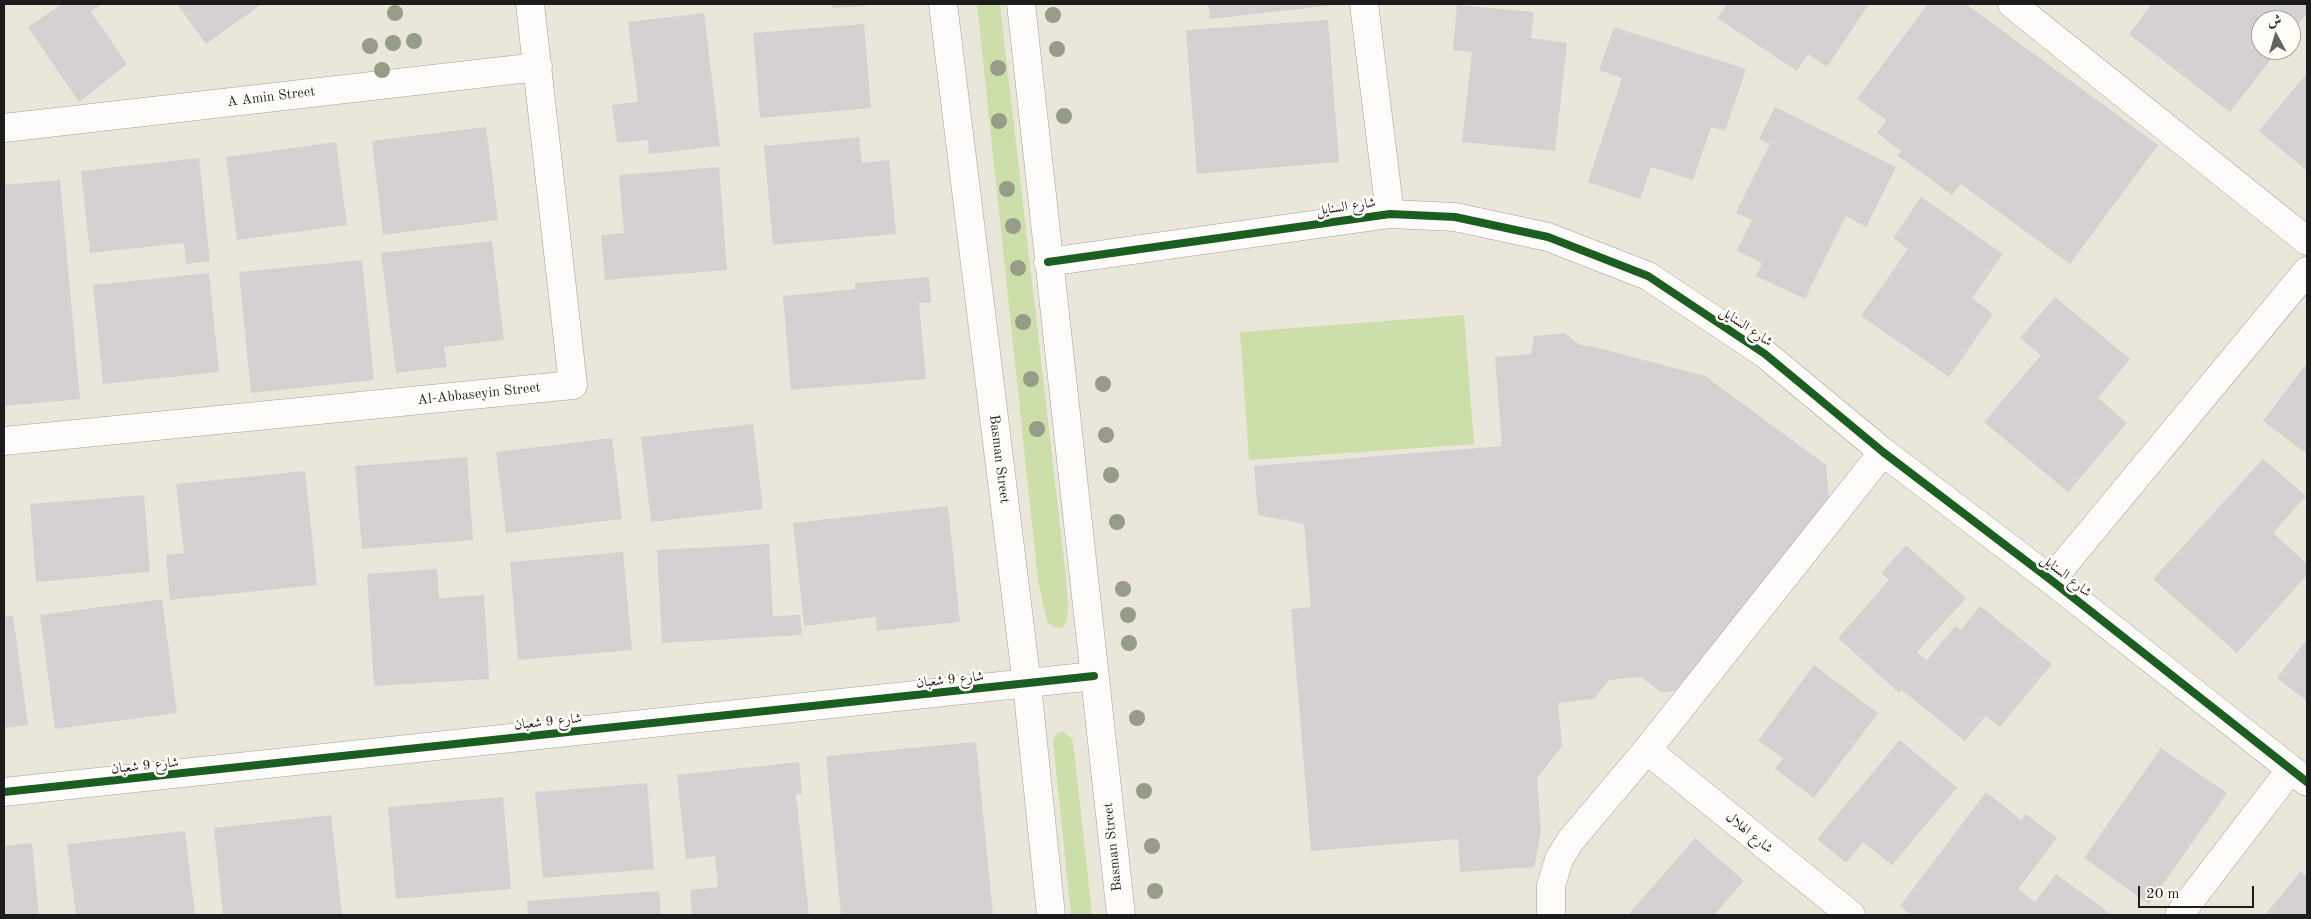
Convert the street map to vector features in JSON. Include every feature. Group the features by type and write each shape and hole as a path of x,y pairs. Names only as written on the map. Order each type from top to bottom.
{"street":[{"name":"Al-Abbaseyin Street","path":"4,441 573,385 530,4"},
{"name":"Basman Street","path":"943,4 1027,685 1051,915"},
{"name":"Basman Street","path":"1021,4 1121,915"},
{"path":"1364,4 1390,214"},
{"path":"2029,9 2307,241"},
{"name":"A Amin Street","path":"4,128 538,67"},
{"name":"شارع السنايل","path":"1048,262 1390,214 1455,217 1548,237 1648,276 1765,354 1882,452 2052,580 2299,776"},
{"path":"2052,580 2307,271"},
{"path":"1550,915 1551,886 1559,859 1571,840 1647,750 1882,452"},
{"name":"شارع 9 شعبان","path":"4,792 1027,685 1094,676"},
{"name":"شارع الهلال","path":"1647,750 1851,915"},
{"path":"2179,915 2299,776"}],"green space":[{"path":"977,4 1000,4 1066,577 1067,619 1062,628 1053,627 1047,621 1038,581"},
{"path":"1464,315 1474,444 1249,460 1240,332"},
{"path":"1062,731 1072,739 1074,750 1092,915 1071,915 1053,741 1056,734"}],"building":[{"path":"62,4 102,4 91,12 127,64 79,102 28,27"},
{"path":"177,4 262,4 206,44"},
{"path":"832,4 866,4 867,6 832,8"},
{"path":"1208,4 1335,4 1335,5 1210,19"},
{"path":"1727,4 1869,4 1827,67 1808,54 1797,71 1717,18"},
{"path":"1928,4 1966,4 2158,145 2070,264 1961,184 1952,195 1897,155 1901,151 1877,133 1886,120 1857,99"},
{"path":"2152,4 2307,4 2307,13 2301,21 2301,10 2251,10 2251,60 2270,60 2230,112 2129,34"},
{"path":"1457,5 1534,12 1531,38 1567,43 1555,151 1462,142 1472,52 1453,50"},
{"path":"704,13 720,146 649,154 648,140 617,143 612,105 638,102 628,22"},
{"path":"1328,20 1339,162 1197,174 1186,30"},
{"path":"864,24 871,108 760,118 753,33"},
{"path":"1614,27 1746,69 1725,131 1711,127 1693,180 1651,167 1640,199 1588,182 1622,78 1599,70"},
{"path":"2307,73 2307,171 2259,131"},
{"path":"1775,107 1896,167 1866,227 1846,216 1805,299 1756,276 1762,263 1737,251 1752,220 1736,213 1770,144 1759,139"},
{"path":"486,127 498,220 383,235 372,141"},
{"path":"859,137 862,163 889,160 896,234 773,245 764,146"},
{"path":"336,142 347,225 237,240 226,157"},
{"path":"199,158 210,261 186,264 184,243 90,253 81,171"},
{"path":"719,167 727,270 605,280 601,235 624,233 619,175"},
{"path":"60,180 80,399 4,406 4,185"},
{"path":"1921,197 2003,254 1972,298 1993,314 1949,377 1861,316 1908,249 1893,238"},
{"path":"492,241 504,340 444,347 447,367 396,373 381,253"},
{"path":"362,260 374,380 251,393 239,272"},
{"path":"209,273 219,372 103,384 93,285"},
{"path":"929,277 931,303 919,303 926,379 791,390 783,296 855,289 855,283"},
{"path":"2055,297 2130,359 2098,398 2127,423 2068,492 1984,422 2041,355 2020,338"},
{"path":"1564,333 1580,345 1591,346 1705,376 1826,465 1830,513 1692,690 1661,692 1641,677 1609,680 1594,699 1558,703 1562,746 1537,778 1541,832 1534,867 1460,872 1458,839 1311,851 1291,609 1311,607 1304,524 1258,515 1254,466 1502,446 1495,357 1531,354 1534,336"},
{"path":"2307,363 2307,454 2263,421"},
{"path":"753,424 763,509 651,522 641,437"},
{"path":"612,438 622,519 506,533 496,452"},
{"path":"467,457 473,540 362,549 355,466"},
{"path":"2263,459 2306,496 2273,533 2307,564 2307,575 2237,653 2153,579"},
{"path":"305,471 317,585 170,600 166,555 184,553 176,484"},
{"path":"144,495 150,572 36,582 30,504"},
{"path":"948,506 960,622 877,631 876,617 804,626 793,523"},
{"path":"769,544 773,616 800,615 802,635 662,643 657,550"},
{"path":"1906,545 1966,598 1917,652 1927,660 1955,626 1961,630 1980,606 2052,664 2000,727 1986,716 1965,741 1902,690 1899,693 1838,638 1889,580 1881,573"},
{"path":"623,552 632,650 518,660 510,562"},
{"path":"437,569 439,598 484,595 489,679 374,686 367,574"},
{"path":"162,599 177,713 55,729 40,615"},
{"path":"13,615 28,725 4,728 4,617"},
{"path":"2307,639 2307,701 2277,678"},
{"path":"1814,665 1878,713 1814,798 1775,769 1783,758 1758,741"},
{"path":"1900,740 1957,788 1892,865 1863,842 1846,863 1817,839"},
{"path":"976,742 993,915 841,915 826,756"},
{"path":"2161,748 2227,793 2149,904 2084,858"},
{"path":"799,762 802,794 796,794 809,915 692,915 690,890 718,887 715,856 686,859 677,775"},
{"path":"647,783 654,869 543,878 535,792"},
{"path":"1986,792 2021,820 2026,814 2057,838 2018,889 2035,902 2056,874 2112,915 1912,915 1900,906"},
{"path":"503,797 511,889 396,899 388,807"},
{"path":"331,815 342,915 223,915 214,828"},
{"path":"185,831 195,915 76,915 67,844"},
{"path":"1695,838 1744,881 1714,915 1628,915"},
{"path":"32,843 39,915 4,915 4,846"},
{"path":"2301,871 2307,877 2307,915 2265,915"},
{"path":"659,891 661,915 528,915 527,901"}],"cycle path":[{"path":"1048,262 1390,214 1455,217 1548,237 1648,276 1765,354 1883,452 2051,580 2307,782"},
{"path":"4,792 1094,676"}]}
